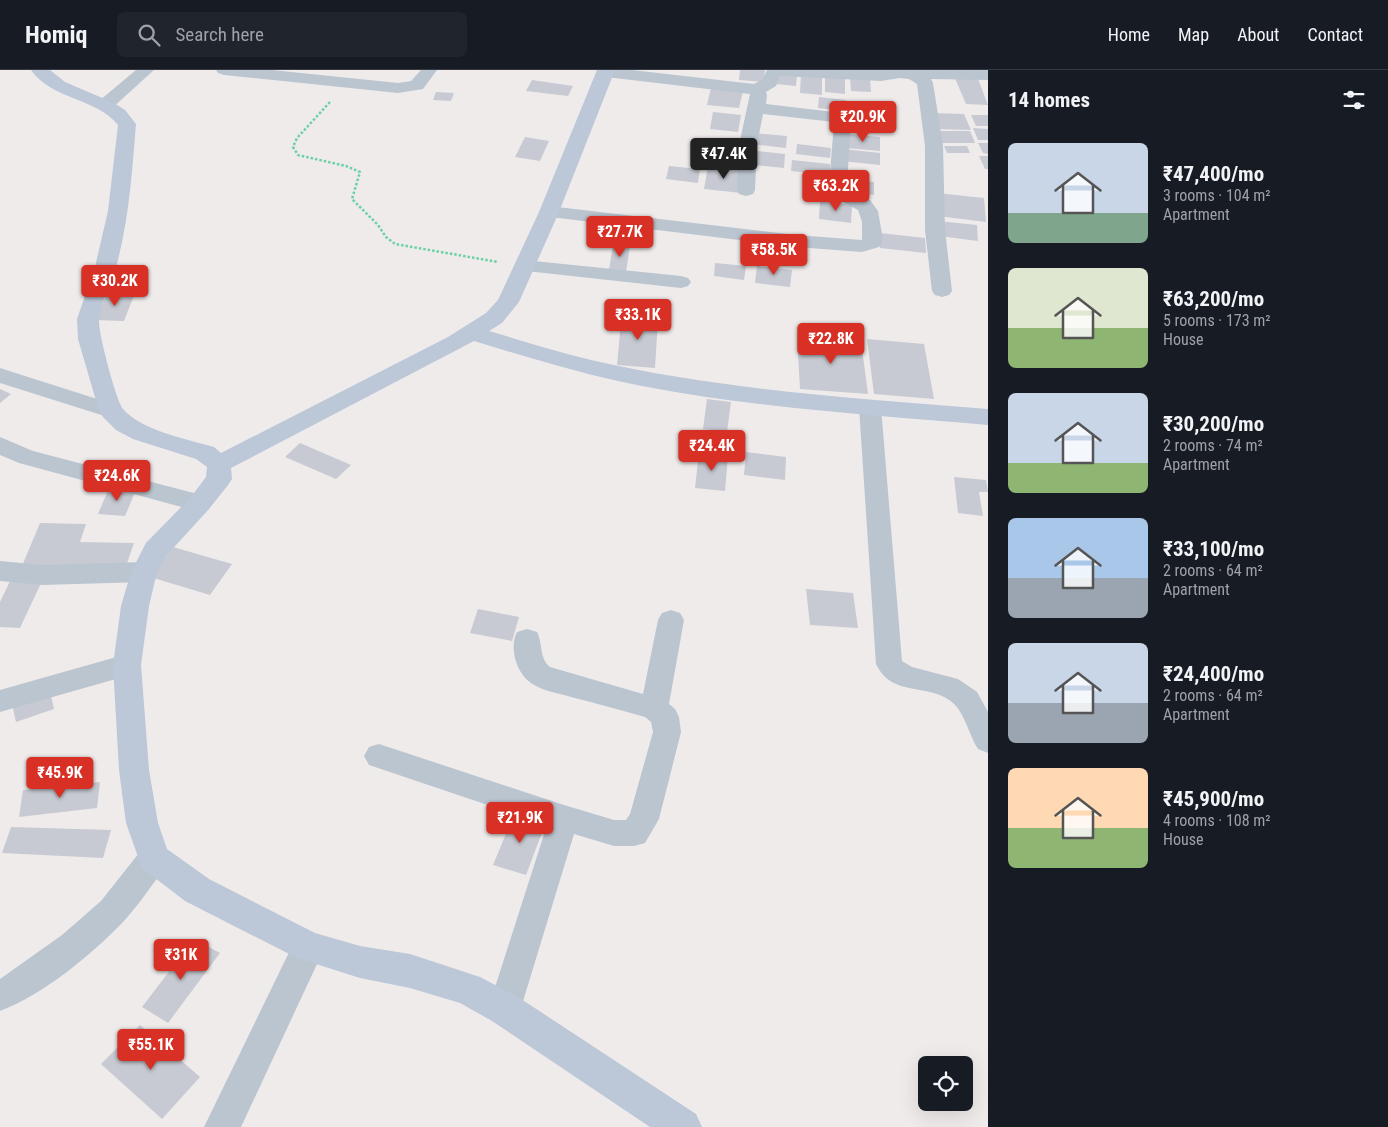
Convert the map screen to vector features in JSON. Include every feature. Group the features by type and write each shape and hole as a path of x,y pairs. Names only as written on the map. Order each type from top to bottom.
{"street":[{"path":"40,70 58,85 121,114 127,124 118,212 106,267 88,319 89,339 111,411"},
{"path":"105,105 146,70"},
{"path":"224,70 398,88 414,87 421,83 429,70"},
{"path":"219,464 473,333 494,318 508,302 549,212 606,71 747,88 757,99 842,118 838,186 840,193 863,204 868,210 873,236 872,243 862,246 796,241 549,212"},
{"path":"746,190 748,145 757,99 770,82 773,73 881,76 902,73 987,73"},
{"path":"902,73 922,79 925,83 934,146 935,230 942,291"},
{"path":"524,266 681,282"},
{"path":"473,333 594,368 694,388 782,400 988,417"},
{"path":"0,375 111,411 125,424 142,433 205,453 219,464 220,479 155,550 144,572 135,606 127,665 134,770 142,823 154,858 197,890 309,947 360,962 410,971 468,989 505,1009 683,1127"},
{"path":"870,407 887,652 890,666 902,676 942,684 957,690 972,705 983,734 988,741"},
{"path":"0,445 15,454 200,503"},
{"path":"0,571 42,575 144,572"},
{"path":"654,708 671,620"},
{"path":"379,756 564,818 614,833 634,833 644,819 668,732 665,717 654,708 546,679 534,672 529,661 527,638"},
{"path":"0,701 127,665"},
{"path":"505,1009 564,818"},
{"path":"0,995 12,990 74,946 112,911 154,858"},
{"path":"222,1127 309,947"}],"path":[{"path":"348,83 297,138 293,147 298,156 312,161 352,167 360,172 360,179 352,191 352,199 378,225 386,237 395,244 524,266"}],"building":[{"path":"740,70 765,70 764,82 739,80"},
{"path":"776,72 797,74 796,86 775,84"},
{"path":"801,74 822,76 822,95 800,93"},
{"path":"825,75 845,76 845,94 825,92"},
{"path":"954,76 977,76 988,105 966,104"},
{"path":"850,77 870,78 871,92 851,91"},
{"path":"532,80 573,86 568,96 526,91"},
{"path":"711,88 743,91 739,108 707,105"},
{"path":"436,92 454,93 451,101 433,100"},
{"path":"819,97 846,100 845,111 818,108"},
{"path":"713,112 741,115 738,132 710,129"},
{"path":"931,113 964,114 971,130 937,129"},
{"path":"971,115 988,115 988,126 976,126"},
{"path":"973,128 988,129 988,140 978,140"},
{"path":"937,131 970,131 975,143 942,143"},
{"path":"753,133 787,136 786,148 751,144"},
{"path":"847,134 880,137 880,151 846,148"},
{"path":"525,137 549,141 540,161 515,157"},
{"path":"978,143 988,143 988,154 983,153"},
{"path":"797,144 831,148 830,158 796,154"},
{"path":"708,146 739,150 735,166 703,162"},
{"path":"944,146 967,146 970,153 947,153"},
{"path":"843,149 880,153 880,165 842,161"},
{"path":"757,151 785,154 784,168 755,165"},
{"path":"979,156 988,156 988,169 985,169"},
{"path":"792,160 830,164 830,175 791,171"},
{"path":"669,166 700,169 698,183 666,179"},
{"path":"708,166 745,171 741,193 704,189"},
{"path":"846,179 874,182 874,195 845,191"},
{"path":"937,193 984,198 986,222 938,216"},
{"path":"820,201 852,205 851,223 819,219"},
{"path":"938,221 977,225 978,241 939,236"},
{"path":"880,233 925,238 926,253 880,248"},
{"path":"745,240 773,243 774,262 745,261"},
{"path":"613,245 630,246 626,272 609,270"},
{"path":"715,263 746,266 744,280 714,276"},
{"path":"757,266 792,270 790,287 755,283"},
{"path":"108,292 135,293 124,321 95,320"},
{"path":"622,311 634,312 634,317 658,319 655,368 617,365"},
{"path":"797,336 861,341 868,394 800,389"},
{"path":"867,339 924,344 934,399 874,394"},
{"path":"0,389 11,394 0,403"},
{"path":"707,399 731,402 727,432 703,429"},
{"path":"300,443 351,465 336,479 285,457"},
{"path":"699,452 728,456 725,491 695,488"},
{"path":"746,452 786,457 785,480 744,475"},
{"path":"954,477 986,480 988,492 979,492 983,516 958,513"},
{"path":"109,488 136,490 125,516 98,514"},
{"path":"40,523 86,524 80,542 134,543 125,569 22,566"},
{"path":"173,547 232,564 210,595 150,577"},
{"path":"11,579 42,581 20,628 0,627 0,602"},
{"path":"806,589 853,593 858,628 810,625"},
{"path":"478,609 519,617 512,641 470,633"},
{"path":"50,691 54,709 16,722 12,704"},
{"path":"100,782 97,808 19,817 23,790"},
{"path":"515,812 546,822 526,875 493,865"},
{"path":"11,827 111,830 103,858 2,853"},
{"path":"194,939 220,953 168,1023 142,1007"},
{"path":"140,1025 200,1077 162,1119 101,1064"}]}
